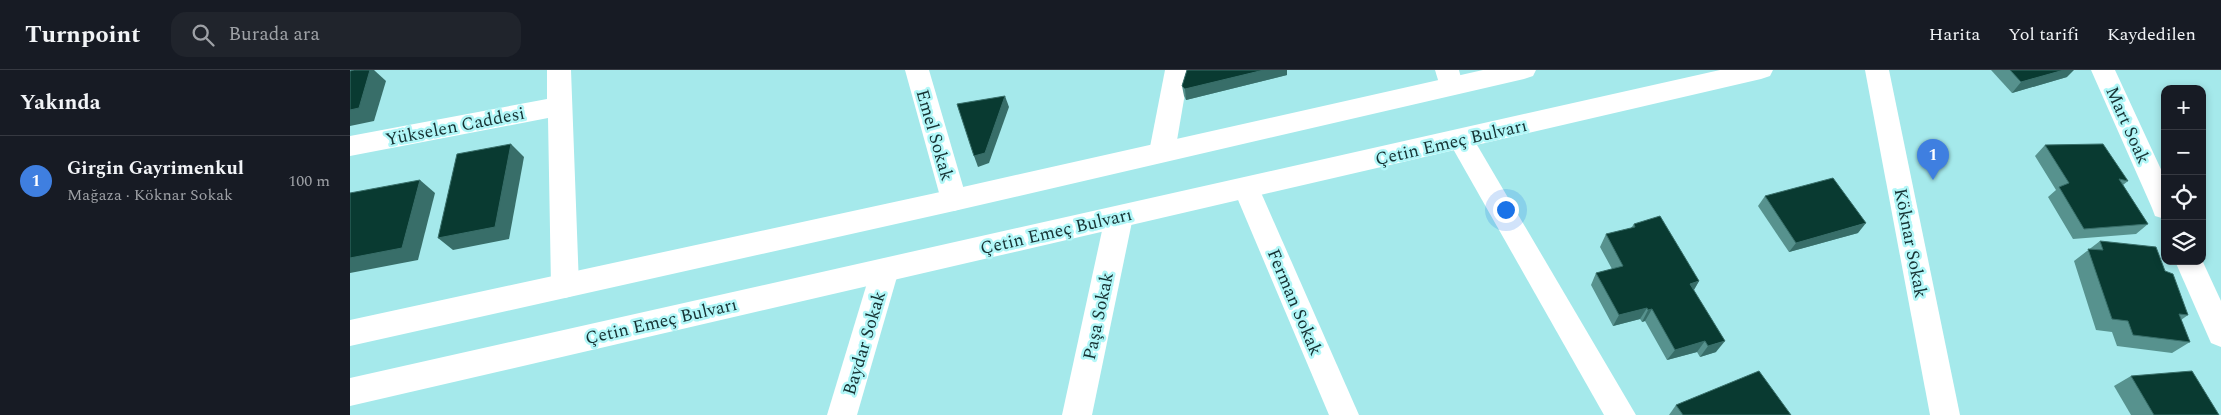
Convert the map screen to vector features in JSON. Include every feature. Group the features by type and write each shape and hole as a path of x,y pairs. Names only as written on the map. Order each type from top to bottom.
{"main road":[{"path":"559,70 566,286"},
{"name":"Emel Sokak","path":"917,70 954,200"},
{"path":"1162,152 1177,70"},
{"path":"350,333 954,200 1162,152 1449,78 1524,70"},
{"name":"Çetin Emeç Bulvarı","path":"350,392 1761,70"},
{"name":"Köknar Sokak","path":"1877,70 1946,415"},
{"name":"Mart Soak","path":"2103,70 2161,199"},
{"name":"Yükselen Caddesi","path":"350,146 560,106"},
{"path":"1461,140 1622,415"},
{"name":"Ferman Sokak","path":"1246,188 1344,415"},
{"name":"Paşa Sokak","path":"1077,415 1119,217"},
{"path":"2190,265 2221,334"},
{"name":"Baydar Sokak","path":"842,415 886,270"}],"building":[{"path":"370,70 359,108 350,110 350,71"},
{"path":"1187,70 1264,70 1185,89 1182,86"},
{"path":"2010,70 2064,70 2021,82"},
{"path":"1005,96 985,153 974,156 957,104"},
{"path":"511,144 495,227 438,238 457,154"},
{"path":"2103,144 2128,181 2119,179 2148,224 2084,229 2059,187 2069,183 2045,145"},
{"path":"1833,178 1866,223 1796,243 1765,196"},
{"path":"420,180 402,248 350,258 350,193"},
{"path":"1660,216 1699,281 1690,284 1725,341 1708,346 1705,341 1675,350 1652,309 1648,310 1647,308 1619,315 1596,273 1623,266 1606,234 1635,227 1634,224"},
{"path":"2100,241 2156,247 2161,265 2165,271 2173,274 2188,315 2179,314 2190,342 2133,335 2128,321 2112,319 2088,249 2103,250"},
{"path":"1759,371 1791,415 1683,415 1676,405"},
{"path":"2192,371 2219,415 2154,415 2131,376"}],"place":[{"name":"Girgin Gayrimenkul","path":"1933,180"}]}
